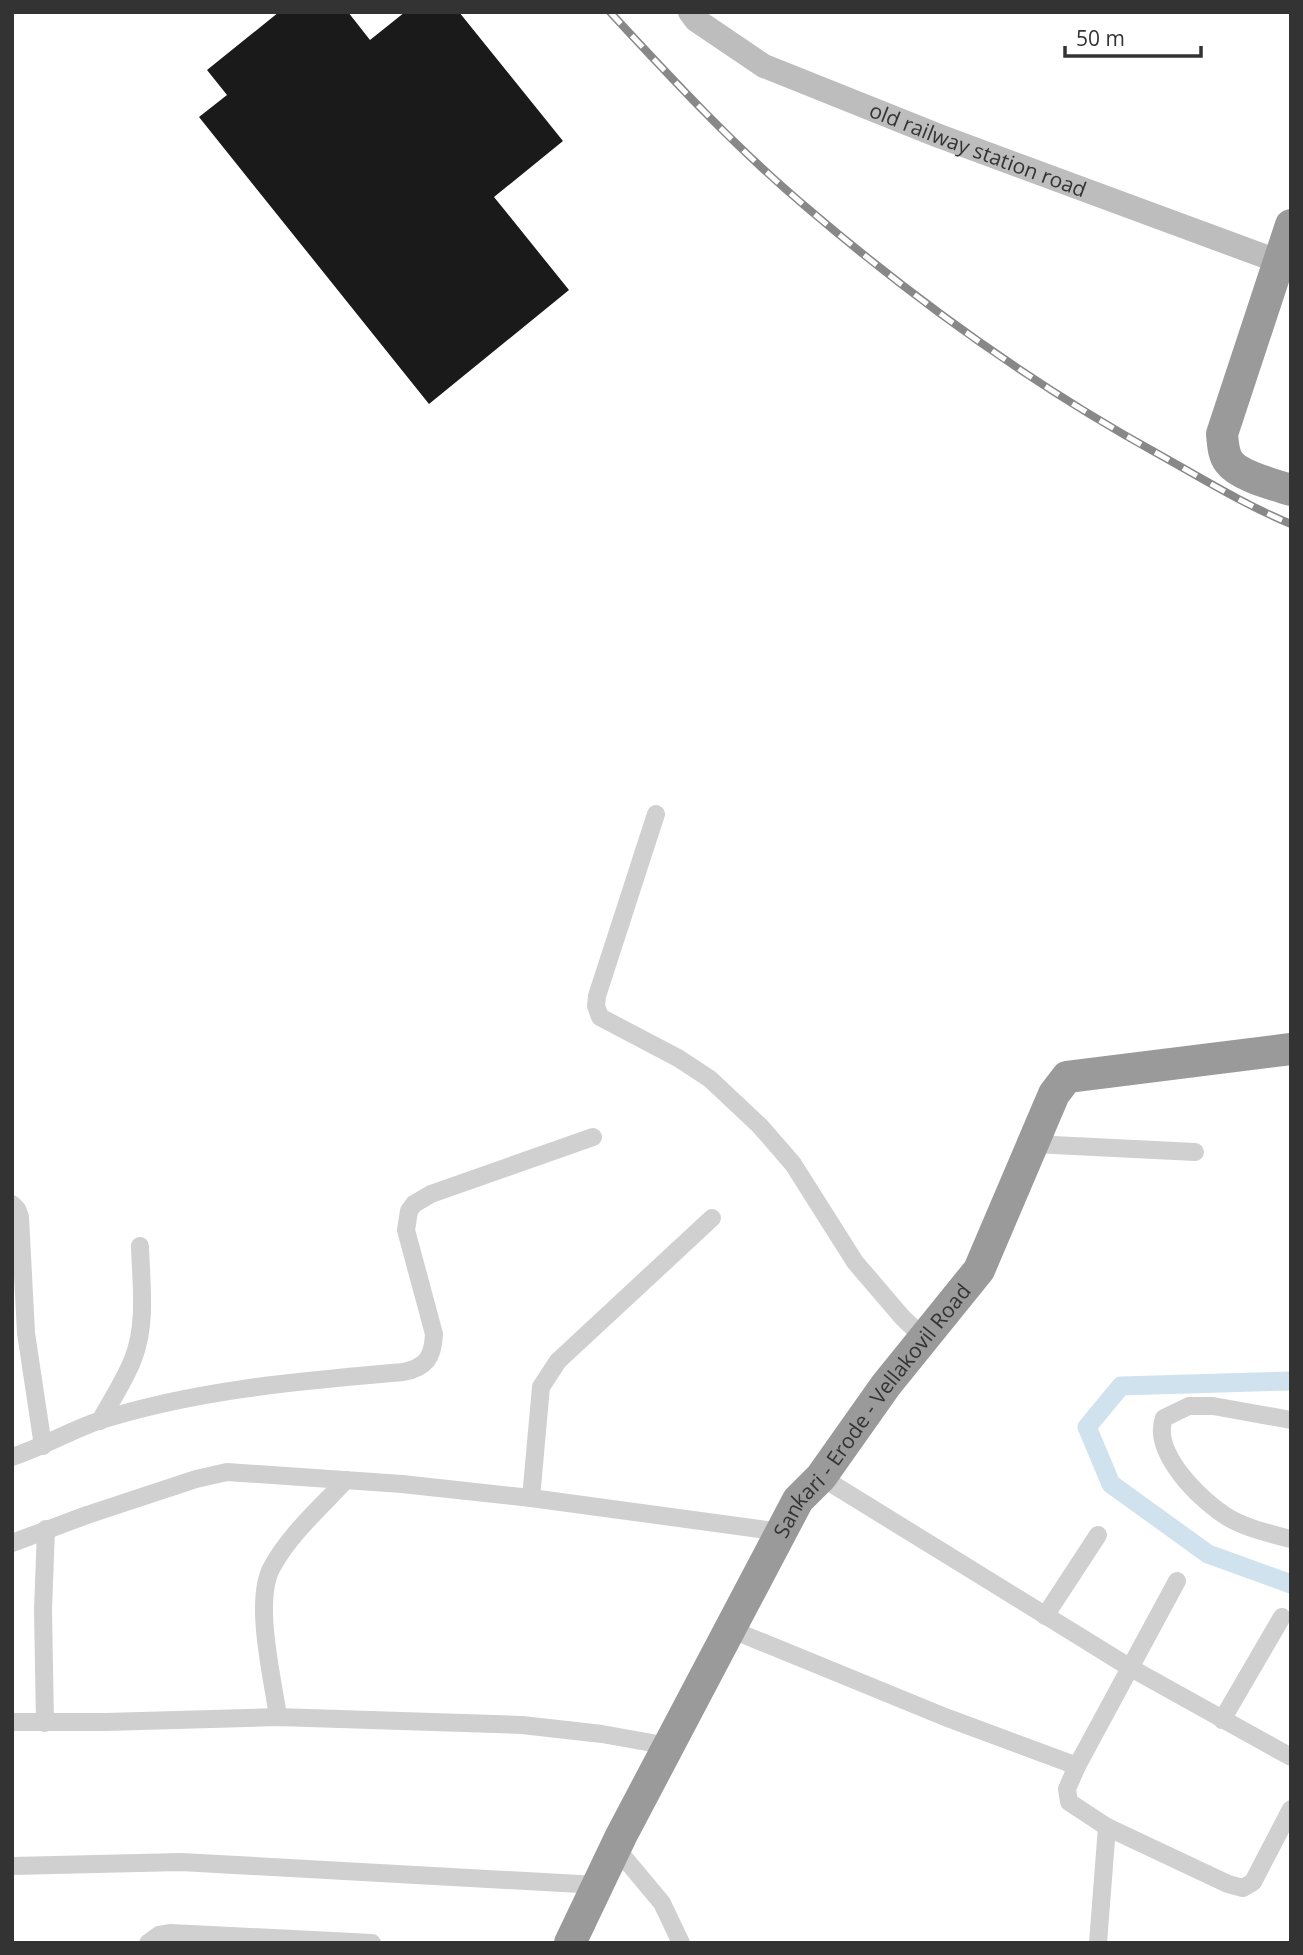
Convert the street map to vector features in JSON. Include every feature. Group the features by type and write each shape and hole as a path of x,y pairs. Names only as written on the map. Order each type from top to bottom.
{"highway":[{"path":"1291,225 1226,421 1223,441 1229,463 1247,474 1291,491"},
{"name":"Sankari - Erode - Vellakovil Road","path":"570,1943 615,1847 799,1500 821,1476 886,1385 979,1270 1054,1094 1067,1077 1291,1049"}],"street":[{"name":"old railway station road","path":"690,12 696,20 764,66 939,136 1280,262"},
{"path":"656,814 597,996 596,1006 600,1017 678,1058 710,1079 760,1126 793,1164 855,1262 902,1317 925,1339"},
{"path":"12,1457 100,1421 232,1389 403,1373 423,1366 434,1348 434,1334 406,1230 409,1210 431,1194 593,1137"},
{"path":"1033,1144 1195,1152"},
{"path":"12,1204 20,1217 26,1333 43,1446"},
{"path":"531,1497 538,1403 541,1387 547,1376 558,1361 712,1218"},
{"path":"100,1421 133,1361 138,1346 141,1328 140,1246"},
{"path":"1291,1420 1213,1406 1189,1406 1164,1418 1160,1428 1173,1462 1193,1490 1230,1519 1291,1539"},
{"path":"12,1543 196,1479 227,1472 531,1497 782,1532"},
{"path":"821,1476 1129,1667 1291,1758"},
{"path":"278,1717 265,1627 266,1584 271,1568 282,1552 346,1480"},
{"path":"46,1529 43,1610 46,1723"},
{"path":"1045,1616 1098,1535"},
{"path":"1177,1581 1077,1766 1067,1789 1069,1802 1107,1828 1228,1884 1243,1888 1253,1882 1291,1808"},
{"path":"1222,1720 1282,1616"},
{"path":"730,1629 945,1717 1077,1766"},
{"path":"12,1721 46,1723 278,1717 522,1725 602,1734 669,1746"},
{"path":"1098,1943 1107,1828"},
{"path":"615,1847 662,1903 681,1943"},
{"path":"12,1866 181,1862 598,1885"},
{"path":"148,1943 159,1935 171,1933 372,1943"}],"building":[{"path":"279,12 348,12 370,40 405,12 459,12 563,141 494,197 569,290 429,404 199,117 227,95 207,70"}],"waterway":[{"path":"1291,1381 1121,1386 1087,1427 1111,1484 1208,1554 1291,1584"}],"railway":[{"path":"610,12 680,87 754,160 847,241 932,308 1066,400 1224,491 1291,524"}]}
